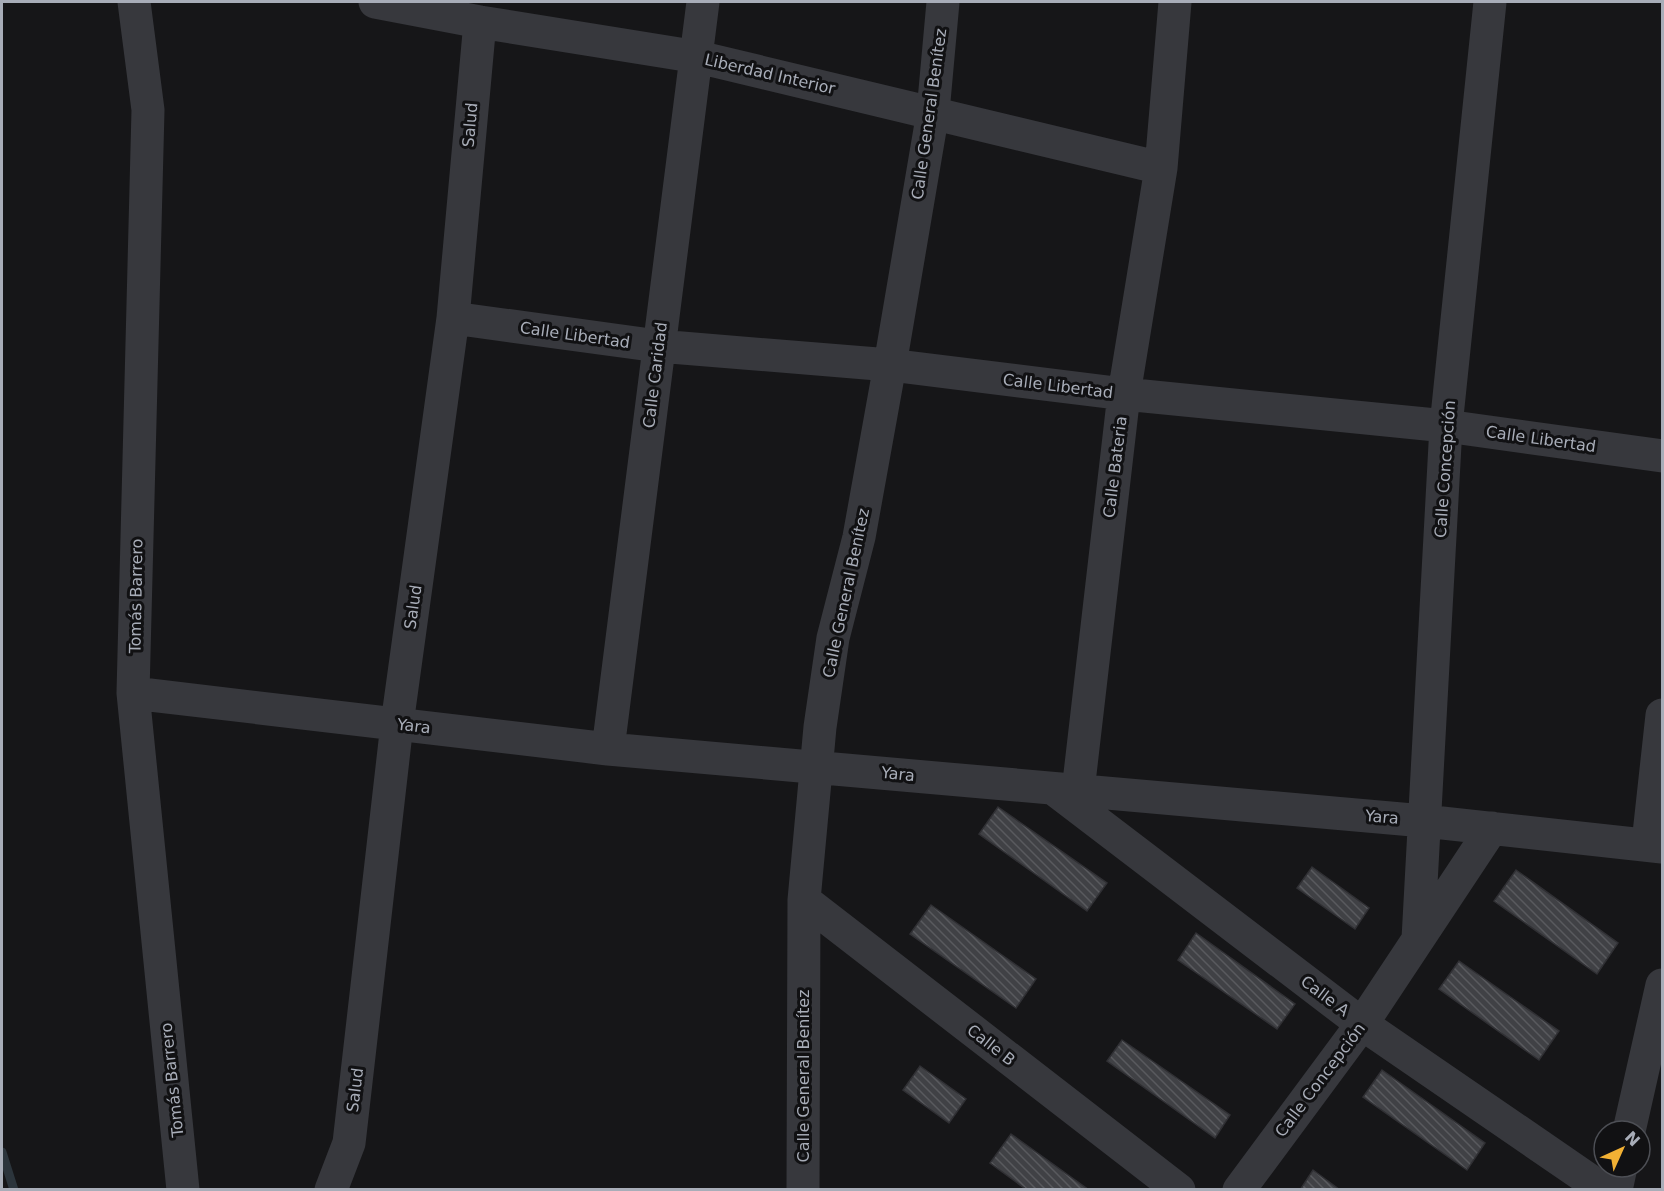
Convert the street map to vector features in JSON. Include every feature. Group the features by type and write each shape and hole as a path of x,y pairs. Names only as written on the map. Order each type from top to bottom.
{"street":[{"name":"Tomás Barrero","path":"134,2 148,110 134,693 183,1190"},
{"name":"Liberdad Interior","path":"375,2 447,7 480,22 698,57 1161,168"},
{"name":"Calle Caridad","path":"608,749 658,346 698,57 703,2"},
{"name":"Calle General Benítez","path":"803,1190 804,900 815,766 833,638 859,537 933,112 943,2"},
{"name":"Calle Bateria","path":"1066,791 1124,394 1161,168 1175,2"},
{"name":"Calle Concepción","path":"1418,939 1446,426 1490,2"},
{"name":"Salud","path":"331,1190 349,1143 397,724 453,318 480,22"},
{"name":"Calle Libertad","path":"453,318 658,346 890,365 1124,394 1446,426 1662,456"},
{"name":"Yara","path":"134,693 608,749 1424,821 1655,845"},
{"path":"1655,845 1662,715"},
{"name":"Calle A","path":"1066,791 1362,1024 1604,1190"},
{"name":"Calle Concepción","path":"1239,1190 1362,1024 1491,828"},
{"name":"Calle B","path":"804,900 1179,1190"},
{"path":"1632,1119 1662,985"}],"building":[{"path":"998,807 1107,883 1087,911 979,834"},
{"path":"1312,867 1369,908 1355,929 1297,888"},
{"path":"1516,870 1618,943 1597,974 1494,901"},
{"path":"931,905 1036,979 1016,1008 910,934"},
{"path":"1196,933 1295,1004 1277,1029 1178,960"},
{"path":"1459,961 1559,1031 1539,1060 1439,989"},
{"path":"1122,1040 1230,1115 1215,1138 1107,1061"},
{"path":"920,1066 966,1099 949,1123 903,1090"},
{"path":"1382,1070 1485,1143 1467,1170 1363,1097"},
{"path":"1011,1134 1089,1190 1027,1190 990,1163"},
{"path":"1313,1170 1340,1190 1300,1190"}],"waterway":[{"path":"2,1152 14,1190"}]}
